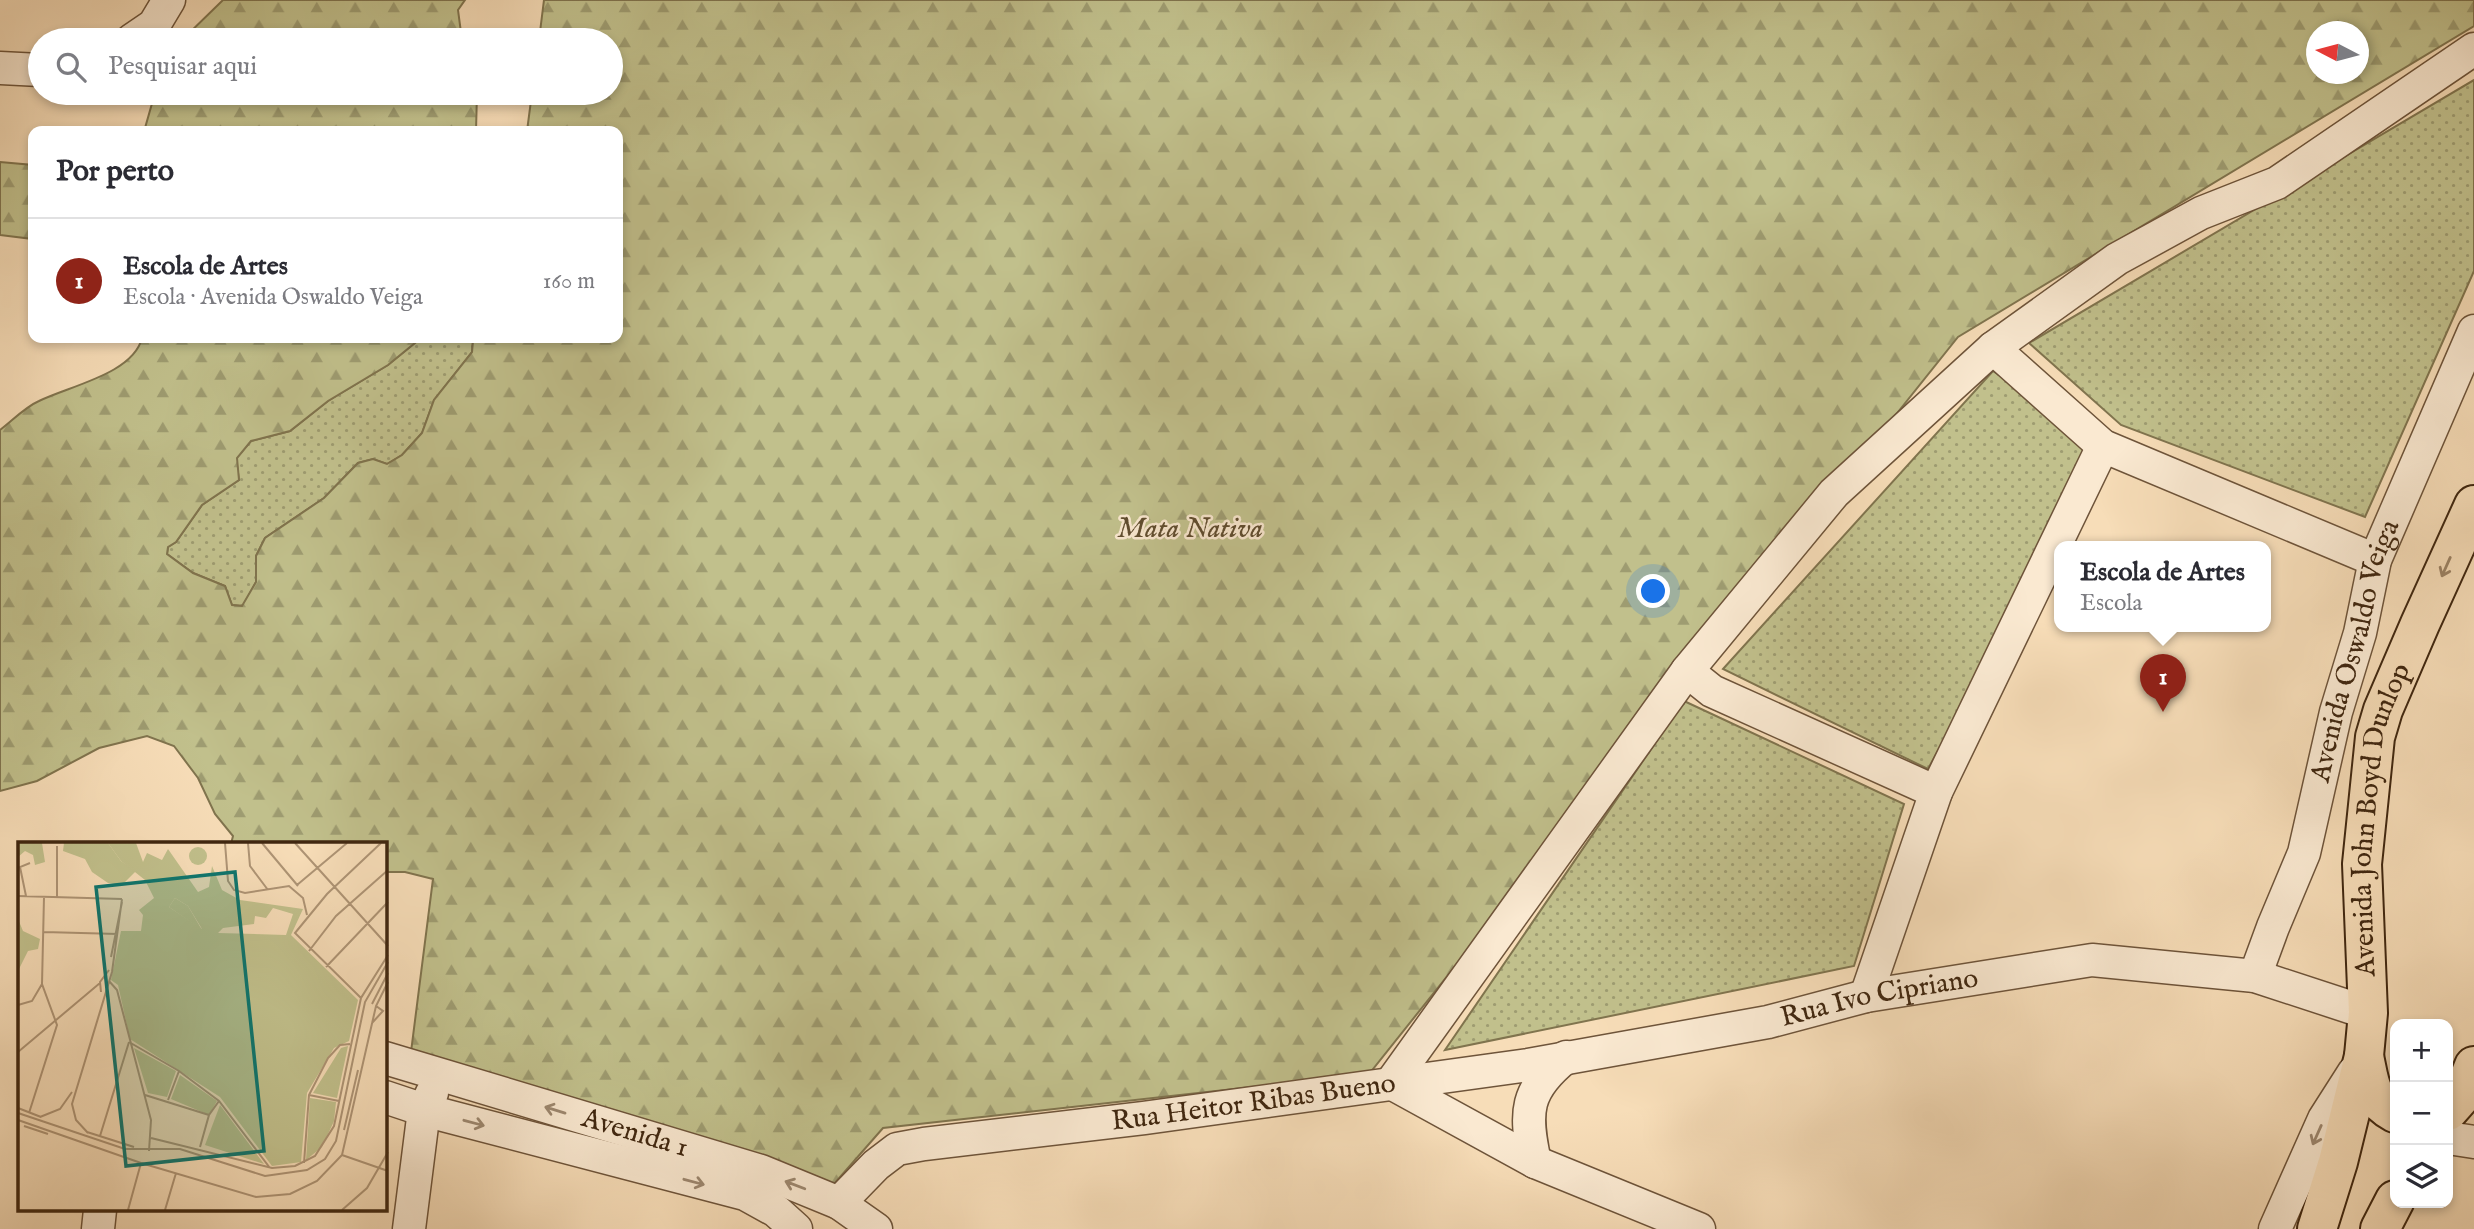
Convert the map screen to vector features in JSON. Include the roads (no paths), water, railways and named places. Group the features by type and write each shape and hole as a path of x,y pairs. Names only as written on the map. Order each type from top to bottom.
{"main road":[{"name":"Avenida John Boyd Dunlop","path":"2317,1229 2338,1162 2364,1055 2368,1013 2362,864 2375,737 2383,710 2474,505"},
{"path":"2364,1055 2373,1096 2390,1110"},
{"path":"2379,1229 2391,1208"}],"street":[{"path":"150,28 169,0"},
{"path":"1391,1083 1687,671 1834,494 1993,348 2117,259 2201,213 2277,183 2474,49"},
{"path":"0,68 28,70"},
{"name":"Avenida Oswaldo Veiga","path":"2255,976 2304,853 2336,712 2360,633 2375,561 2474,331"},
{"path":"1993,348 2103,446 2375,561"},
{"path":"2057,541 2103,446"},
{"path":"1866,996 1936,792 2054,548"},
{"path":"1687,671 1712,691 1936,792"},
{"name":"Rua Ivo Cipriano","path":"1391,1083 1528,1065 1768,1022 1866,996 2092,960 2255,976 2368,1013"},
{"path":"2275,1229 2324,1119 2364,1055"},
{"path":"1535,1162 1529,1135 1530,1105 1537,1086 1547,1072 1567,1056"},
{"name":"Avenida 1","path":"387,1059 761,1171 839,1203 876,1229"},
{"path":"409,1229 424,1110 440,1075"},
{"name":"Rua Heitor Ribas Bueno","path":"839,1203 876,1165 897,1149 910,1146 1144,1118 1391,1083 1535,1162 1699,1229"},
{"name":"Avenida 1","path":"387,1098 424,1110 745,1194 776,1211 796,1229"},
{"path":"2453,1139 2474,1142"},
{"path":"2402,1229 2409,1208"}],"place":[{"name":"Escola de Artes","path":"2163,712"}],"park label":[{"name":"Mata Nativa","path":"1190,529"}]}
